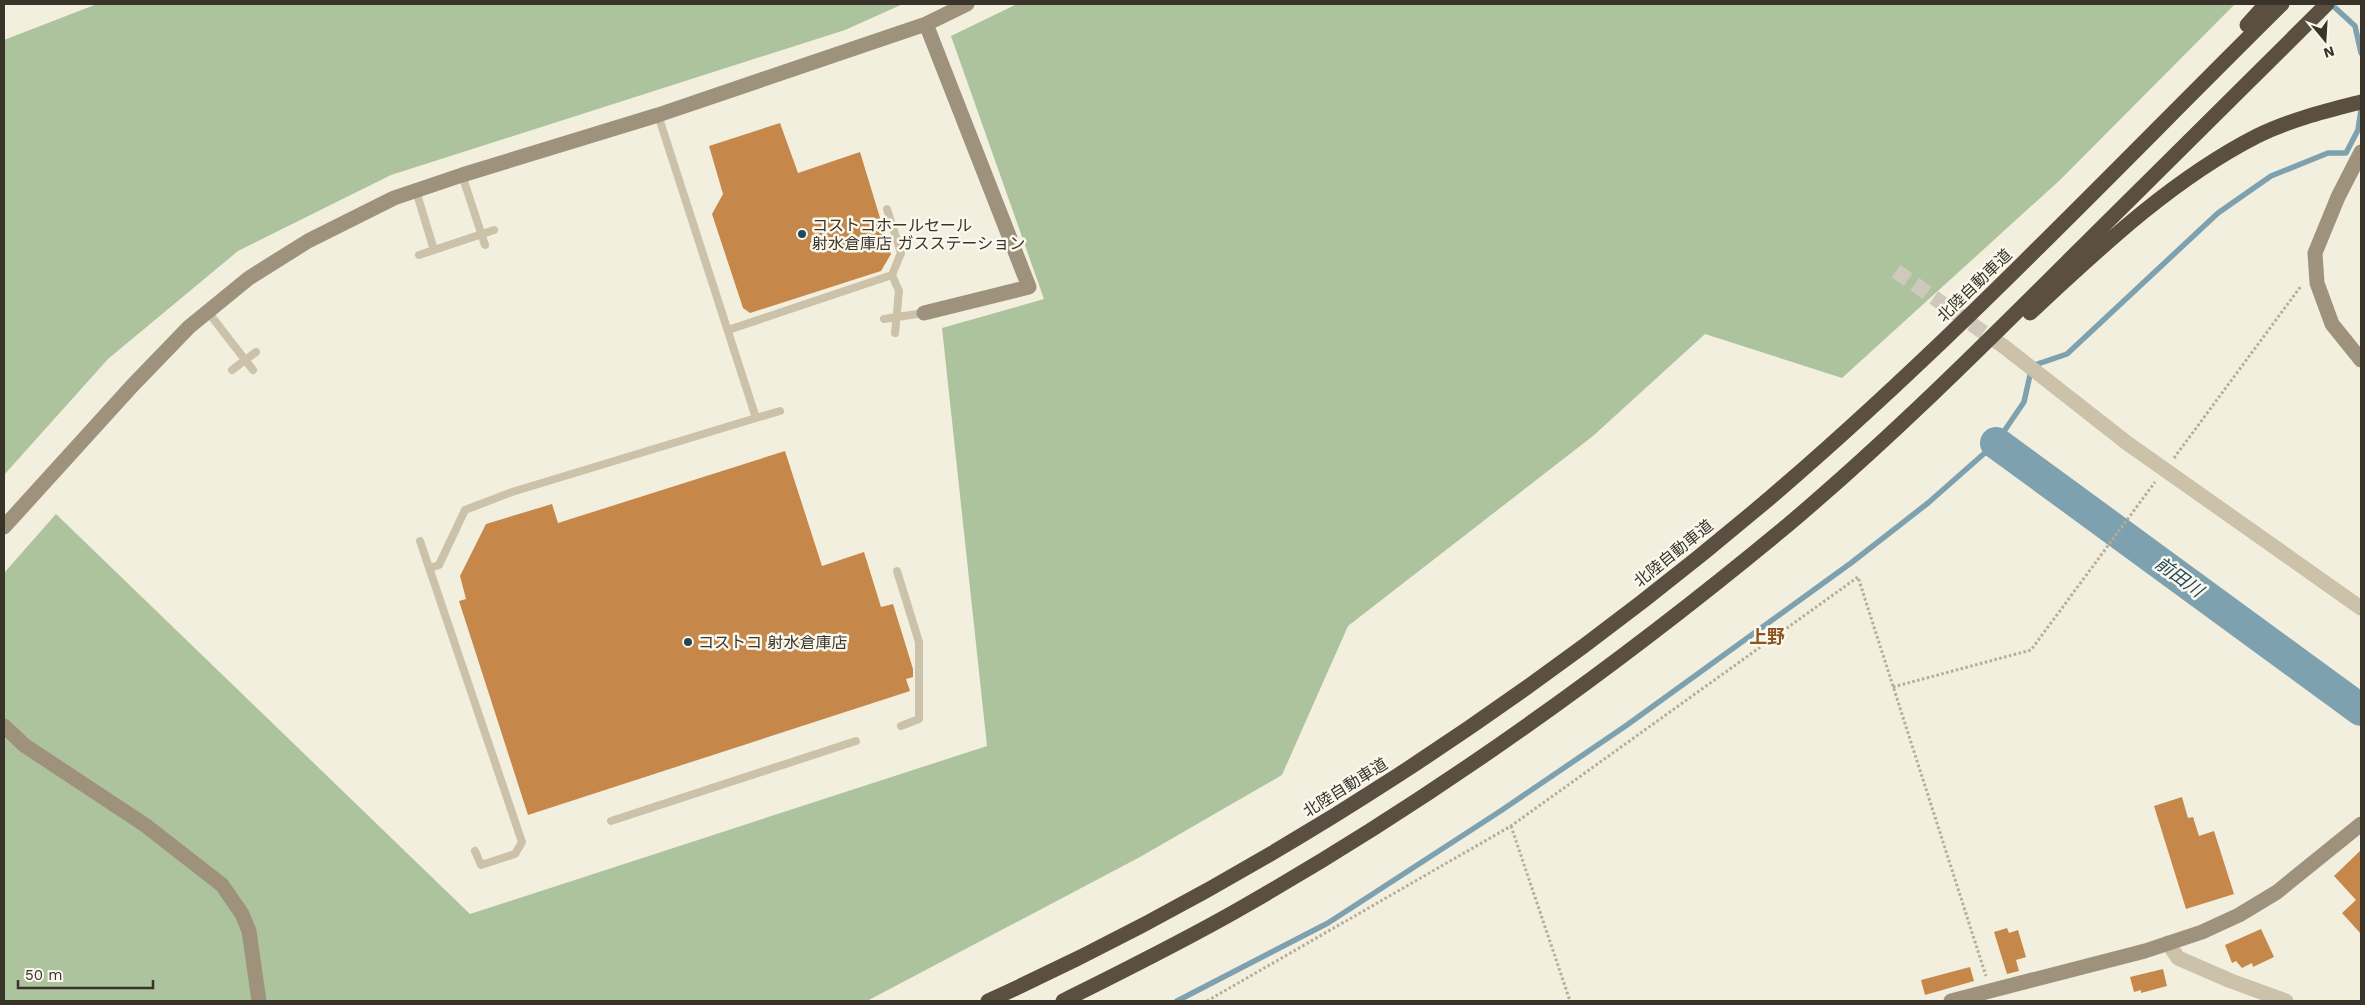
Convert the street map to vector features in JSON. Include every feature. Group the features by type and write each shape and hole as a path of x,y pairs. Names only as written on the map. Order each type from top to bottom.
{"highway":[{"path":"2178,106 2266,4"},
{"name":"北陸自動車道","path":"988,1001 1130,931 1324,821 1421,759 1590,641 1770,498 1860,418 2062,223 2282,4"},
{"path":"1791,522 1974,355 2326,5"},
{"path":"1063,1001 1244,907 1348,843 1519,731 1613,663 1857,472 2078,268 2145,211 2189,178 2224,154 2258,135 2300,119 2361,102"}],"street":[{"path":"4,526 132,386 189,328 249,278 308,241 368,210 416,191 658,114 926,24 967,4"},
{"path":"924,313 1029,287 926,24"},
{"path":"2361,152 2338,197 2315,252 2317,283 2332,324 2361,360"},
{"path":"2002,345 2165,469 2361,608"},
{"path":"4,726 24,745 145,825 222,885 242,914 249,931 259,1001"},
{"path":"1950,1001 2168,943 2239,915 2269,896 2361,824"},
{"path":"2168,943 2178,958 2231,982 2286,1001"}],"lane":[{"path":"658,114 756,418"},
{"path":"462,175 485,245"},
{"path":"416,191 434,250"},
{"path":"887,209 901,253 892,275 899,291 895,333"},
{"path":"420,255 494,230"},
{"path":"728,330 892,275"},
{"path":"208,312 253,370"},
{"path":"884,319 924,313"},
{"path":"232,370 256,352"},
{"path":"430,568 439,565 465,510 512,492 780,411"},
{"path":"420,541 522,842 515,854 481,865 475,851"},
{"path":"897,571 919,642 919,719 901,726"},
{"path":"611,821 856,741"}],"path":[{"path":"1893,687 2031,650 2316,265"},
{"path":"1207,1001 1511,826 1858,577 1991,991"},
{"path":"1511,826 1570,1001"}],"green space":[{"path":"97,4 903,4 845,30 391,175 238,251 108,359 4,475 4,40"},
{"path":"1017,4 2235,4 2060,180 1842,378 1705,334 1593,436 1348,626 1282,775 1140,857 867,1001 4,1001 4,573 56,514 470,914 987,746 942,328 1044,299 951,36"}],"building":[{"name":"コストコホールセール 射水倉庫店 ガスステーション","path":"780,123 798,173 860,152 891,254 881,271 750,313 743,308 712,214 723,194 709,146"},
{"name":"コストコ 射水倉庫店","path":"785,451 822,566 864,552 881,607 893,604 913,669 913,677 906,679 910,691 528,815 459,601 466,599 460,576 486,524 552,504 558,523"},
{"path":"2182,797 2188,818 2193,817 2199,836 2214,831 2234,894 2186,909 2154,806"},
{"path":"2361,850 2361,934 2342,913 2356,900 2334,876"},
{"path":"2007,928 2009,933 2018,930 2026,957 2016,960 2019,971 2007,974 1994,932"},
{"path":"2261,929 2274,957 2253,967 2252,963 2242,968 2236,961 2232,963 2225,945"},
{"path":"1970,967 1974,981 1925,995 1921,980"},
{"path":"2163,969 2167,986 2141,993 2141,990 2134,992 2130,977"}],"waterway":[{"path":"2331,4 2355,26 2361,53"},
{"path":"1177,1001 1328,923 1502,810 1627,725 1851,563 1928,503 1996,443 2024,402 2032,366 2067,354 2218,213 2271,176 2328,153 2346,153 2358,130 2361,110"},
{"name":"前田川","path":"1996,443 2361,710"}],"tunnel":[{"path":"1896,271 2000,344"}],"place":[{"name":"コストコホールセール 射水倉庫店 ガスステーション","path":"802,234"},
{"name":"コストコ 射水倉庫店","path":"688,642"}],"district":[{"name":"上野","path":"1767,637"}]}
